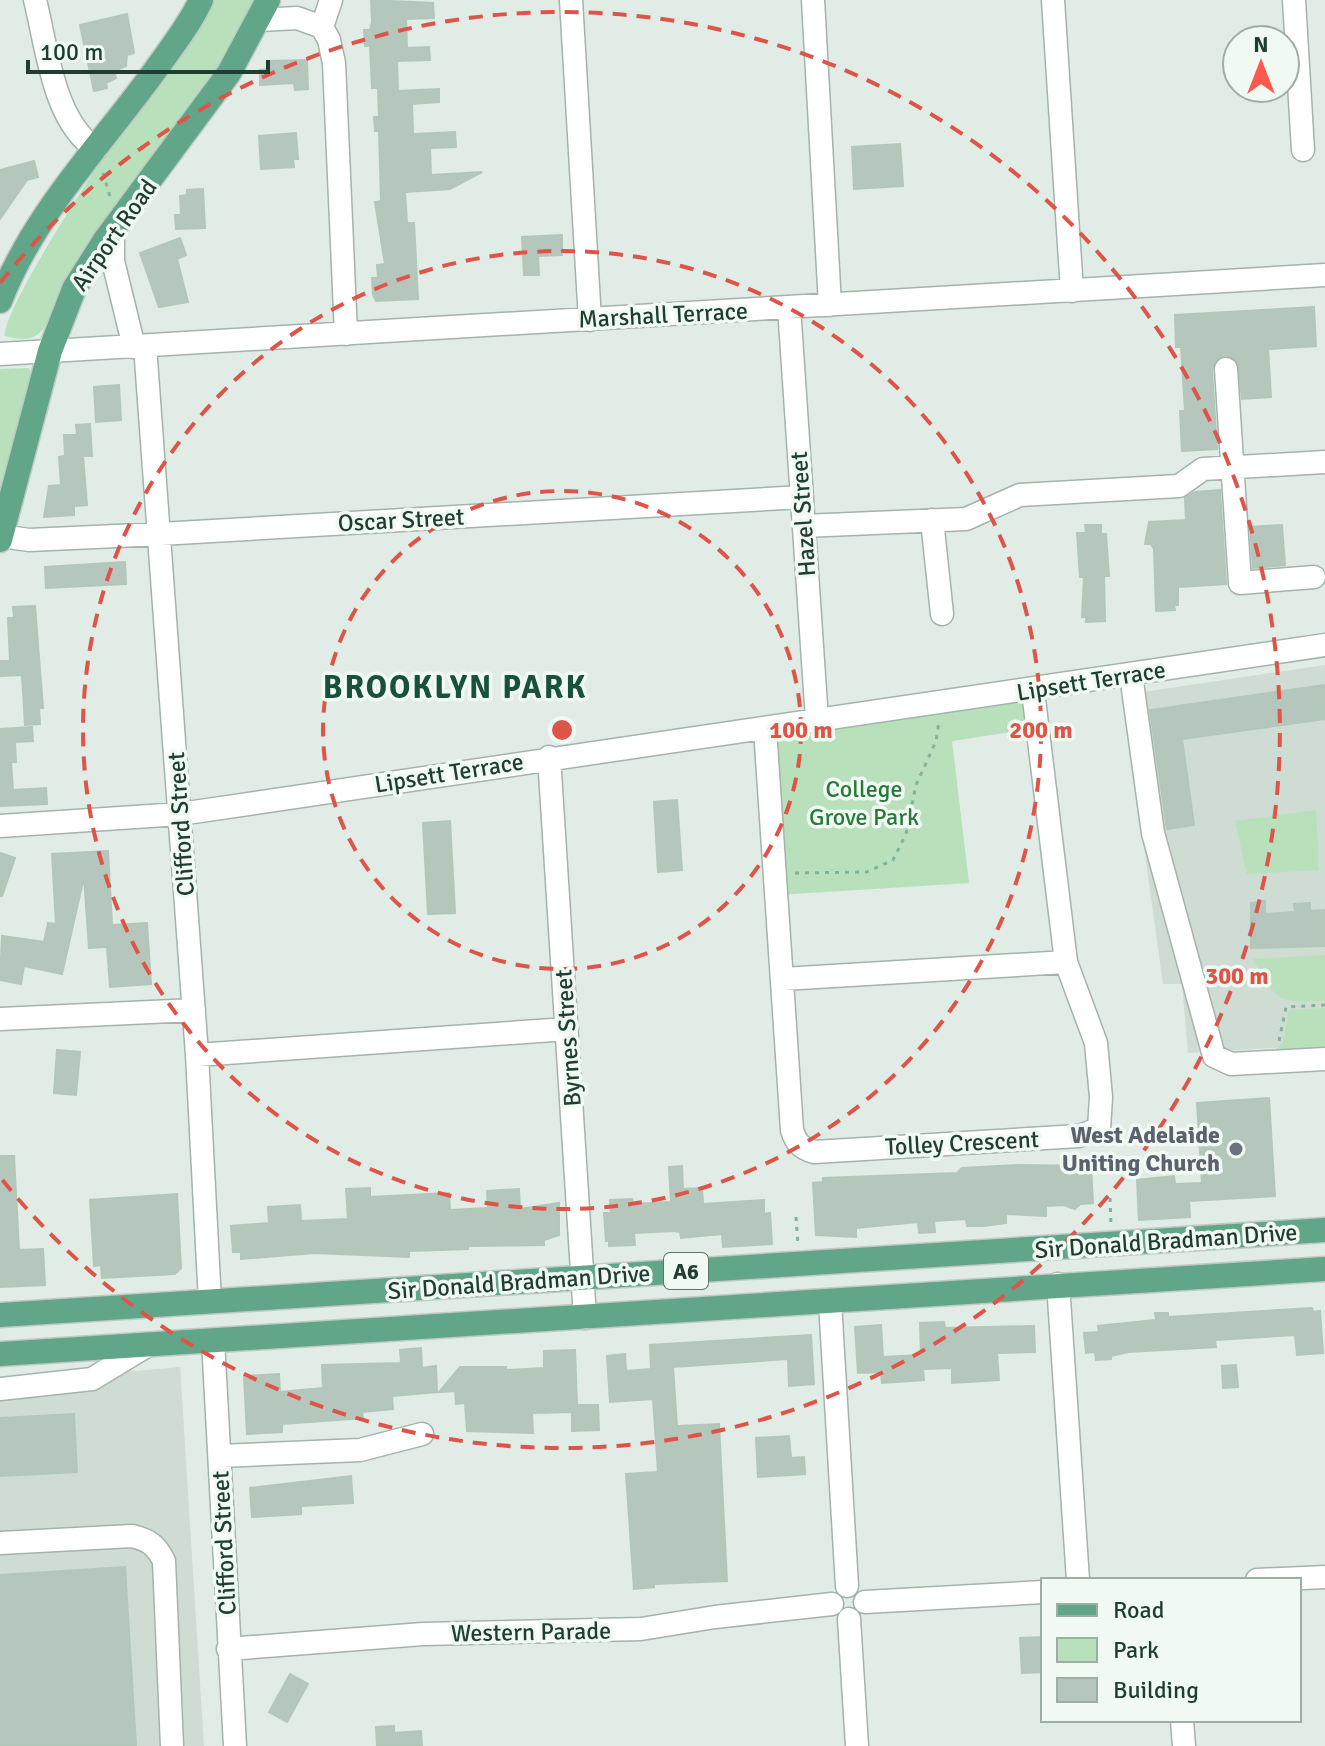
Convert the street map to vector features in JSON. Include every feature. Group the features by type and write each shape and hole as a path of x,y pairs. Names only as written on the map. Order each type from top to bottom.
{"main road":[{"path":"0,301 16,262 32,236 177,40 201,0"},
{"name":"Airport Road","path":"0,538 50,351 74,289 229,73 264,10"},
{"name":"Sir Donald Bradman Drive","path":"0,1315 1325,1230"},
{"path":"924,1257 954,1275 954,1292"},
{"name":"Sir Donald Bradman Drive","path":"0,1354 1325,1269"}],"street":[{"path":"35,0 67,114 93,153"},
{"path":"322,27 331,0"},
{"path":"571,0 590,320"},
{"path":"813,0 830,305"},
{"path":"1053,0 1072,291"},
{"path":"1294,0 1303,150"},
{"path":"264,10 322,27 329,40 334,63 346,334"},
{"name":"Clifford Street","path":"116,227 113,261 140,346 160,534 197,1055 210,1302"},
{"name":"Marshall Terrace","path":"0,354 1325,275"},
{"name":"Hazel Street","path":"789,307 817,720"},
{"path":"1226,369 1240,583 1314,577"},
{"path":"804,526 966,519 1020,495 1179,486 1203,469 1325,462"},
{"name":"Oscar Street","path":"0,538 29,540 160,534 802,497"},
{"path":"932,520 942,614"},
{"name":"Lipsett Terrace","path":"0,826 180,814 549,757 1033,691 1325,645"},
{"path":"1131,675 1153,833 1214,1056 1231,1064 1325,1059"},
{"name":"Tolley Crescent","path":"765,729 792,1130 803,1149 814,1152 1079,1136 1099,1129 1101,1097 1096,1043 1066,962 1033,691"},
{"name":"Byrnes Street","path":"549,757 585,1318"},
{"path":"783,979 1066,962"},
{"path":"0,1019 194,1010"},
{"path":"197,1055 567,1029"},
{"path":"1058,1284 1078,1578"},
{"path":"830,1302 847,1586"},
{"name":"Clifford Street","path":"213,1340 235,1746"},
{"path":"0,1389 78,1382 97,1377 150,1344"},
{"path":"91,1348 99,1358 97,1377"},
{"path":"220,1456 360,1450 422,1434"},
{"path":"0,1543 132,1536 148,1539 157,1547 164,1561 172,1746"},
{"path":"1301,1578 1325,1577"},
{"path":"840,1611 857,1616 865,1602 862,1592 847,1586 838,1589 840,1611 857,1746"},
{"path":"865,1602 1041,1592"},
{"name":"Western Parade","path":"228,1649 423,1634 641,1629 715,1617 840,1611"},
{"path":"1182,1722 1184,1746"}],"path":[{"path":"93,153 101,168 116,227"},
{"path":"775,870 802,874 867,872 893,860 906,834 916,785 936,741 938,704"},
{"path":"1274,1046 1280,1040 1286,1007 1325,1005"},
{"path":"1110,1198 1112,1245"},
{"path":"796,1217 799,1248"}],"shaded area":[{"path":"1325,665 1325,1045 1188,1053 1182,984 1163,984 1123,695"},
{"path":"180,1367 204,1746 0,1746 0,1383"}],"green space":[{"path":"210,0 256,0 224,61 43,329 25,339 5,336 11,314 60,226"},
{"path":"29,368 32,375 0,499 0,369"},
{"name":"College Grove Park","path":"1033,691 1037,728 952,741 969,883 777,895 765,729"},
{"path":"1316,810 1319,870 1247,874 1235,821"},
{"path":"1325,955 1325,1001 1287,1000 1280,996 1267,984 1253,959"},
{"path":"1325,1008 1325,1049 1273,1052 1283,1042 1289,1010"}],"building":[{"path":"371,0 433,3 434,18 406,19 407,48 429,47 430,60 397,61 398,91 439,89 439,102 412,104 413,134 455,132 456,147 430,148 431,175 482,172 450,189 405,192 407,223 414,223 418,299 376,301 373,295 372,278 378,278 377,265 385,264 375,202 381,201 379,131 375,131 374,117 379,117 378,88 372,88 370,46 365,46 364,30 370,30 372,22"},
{"path":"127,14 134,53 127,55 126,66 114,71 116,78 106,83 107,88 94,91 80,25"},
{"path":"307,60 308,89 295,90 294,83 260,85 260,70 271,69 270,61"},
{"path":"296,133 298,159 293,159 294,167 261,169 259,136"},
{"path":"900,144 903,186 854,189 852,147"},
{"path":"34,161 38,177 27,180 0,219 0,170"},
{"path":"203,189 205,228 176,229 175,215 181,215 180,196 187,195 187,190"},
{"path":"562,235 562,255 538,256 539,275 524,275 522,237"},
{"path":"180,238 186,255 177,259 188,302 159,307 140,253"},
{"path":"1314,307 1316,346 1268,349 1271,397 1242,399 1238,362 1226,355 1218,358 1212,370 1217,449 1182,451 1180,411 1185,411 1181,347 1176,347 1175,315"},
{"path":"119,385 121,420 96,422 94,387"},
{"path":"90,424 92,456 83,456 87,505 74,506 74,515 44,517 49,486 61,485 59,457 65,456 64,435 77,435 76,425"},
{"path":"1220,490 1226,584 1178,587 1175,610 1156,611 1154,549 1151,544 1145,544 1149,522 1186,520 1185,498 1195,492"},
{"path":"1085,525 1101,525 1101,534 1106,534 1109,576 1104,576 1105,621 1086,622 1086,617 1082,617 1084,577 1080,577 1077,533 1086,533"},
{"path":"1282,525 1285,565 1253,568 1250,527"},
{"path":"125,562 126,584 46,588 45,567"},
{"path":"35,606 43,708 39,708 40,724 25,725 22,675 0,676 0,661 10,661 8,618 14,618 13,607"},
{"path":"1325,685 1325,719 1182,739 1194,825 1167,829 1150,710"},
{"path":"32,727 33,741 15,742 16,762 11,762 13,790 46,788 47,804 0,806 0,729"},
{"path":"677,800 682,870 658,872 654,802"},
{"path":"450,821 455,913 428,914 423,823"},
{"path":"108,851 112,925 147,923 151,984 110,987 107,947 89,948 84,877 62,974 24,966 21,984 0,980 2,936 44,942 48,923 56,924 52,854"},
{"path":"0,853 15,858 2,896 0,896"},
{"path":"1265,901 1265,914 1295,912 1294,904 1310,903 1310,911 1325,910 1325,946 1251,948 1251,903"},
{"path":"57,1050 80,1052 76,1095 54,1093"},
{"name":"West Adelaide Uniting Church","path":"1269,1098 1275,1196 1189,1201 1190,1217 1139,1220 1137,1180 1174,1176 1175,1184 1202,1183 1197,1103"},
{"path":"0,1156 14,1156 19,1250 43,1249 45,1285 0,1287"},
{"path":"682,1166 683,1189 702,1188 703,1204 764,1200 764,1214 770,1213 772,1244 723,1247 722,1234 681,1238 680,1232 673,1231 634,1233 635,1245 609,1246 604,1213 611,1213 610,1200 632,1199 633,1204 671,1202 669,1167"},
{"path":"1091,1166 1093,1203 1080,1204 1075,1209 1064,1205 1046,1206 1046,1216 1006,1214 1006,1223 984,1226 967,1226 966,1219 934,1221 935,1232 919,1233 918,1222 856,1228 856,1237 816,1235 813,1183 823,1182 823,1178 957,1173 962,1168"},
{"path":"370,1188 370,1197 449,1193 450,1210 488,1208 487,1191 519,1189 520,1209 559,1203 559,1235 544,1240 544,1245 409,1251 409,1257 315,1253 241,1259 241,1252 233,1252 231,1226 269,1223 268,1207 300,1205 301,1221 348,1219 346,1189"},
{"path":"177,1194 181,1268 175,1274 102,1278 101,1265 94,1266 90,1200"},
{"path":"1312,1308 1313,1312 1320,1311 1323,1353 1297,1355 1295,1335 1215,1340 1216,1347 1128,1352 1111,1356 1111,1359 1096,1360 1095,1352 1086,1353 1084,1333 1099,1332 1098,1326 1156,1320 1155,1313 1168,1313 1168,1317"},
{"path":"944,1322 945,1328 1034,1326 1035,1352 997,1353 999,1380 952,1383 952,1368 923,1369 924,1380 882,1383 881,1372 858,1373 855,1327 881,1325 883,1357 921,1355 920,1323"},
{"path":"811,1335 814,1384 789,1386 788,1359 673,1367 677,1426 719,1424 727,1581 654,1584 654,1587 634,1589 626,1474 658,1472 653,1399 610,1402 607,1356 625,1354 626,1371 651,1369 650,1345"},
{"path":"421,1348 422,1368 436,1366 437,1392 392,1396 393,1409 362,1412 363,1418 282,1424 282,1432 247,1434 244,1376 279,1374 280,1392 323,1388 322,1365 401,1363 400,1350"},
{"path":"575,1350 577,1405 598,1405 599,1430 572,1431 572,1412 532,1413 533,1433 467,1431 465,1403 456,1404 455,1391 439,1392 460,1367 506,1367 506,1370 544,1368 544,1351"},
{"path":"1236,1365 1238,1387 1223,1388 1222,1366"},
{"path":"74,1414 77,1472 0,1476 0,1418"},
{"path":"789,1436 791,1458 804,1457 805,1474 758,1477 756,1438"},
{"path":"351,1476 353,1503 301,1506 301,1514 252,1517 250,1488"},
{"path":"125,1567 136,1746 0,1746 0,1575"},
{"path":"1041,1637 1041,1672 1022,1673 1020,1638"},
{"path":"290,1674 308,1684 287,1722 269,1712"},
{"path":"394,1726 394,1733 421,1731 422,1746 377,1746 376,1727"}],"place":[{"name":"West Adelaide Uniting Church","path":"1236,1149"}],"district":[{"name":"BROOKLYN PARK","path":"455,687"}]}
